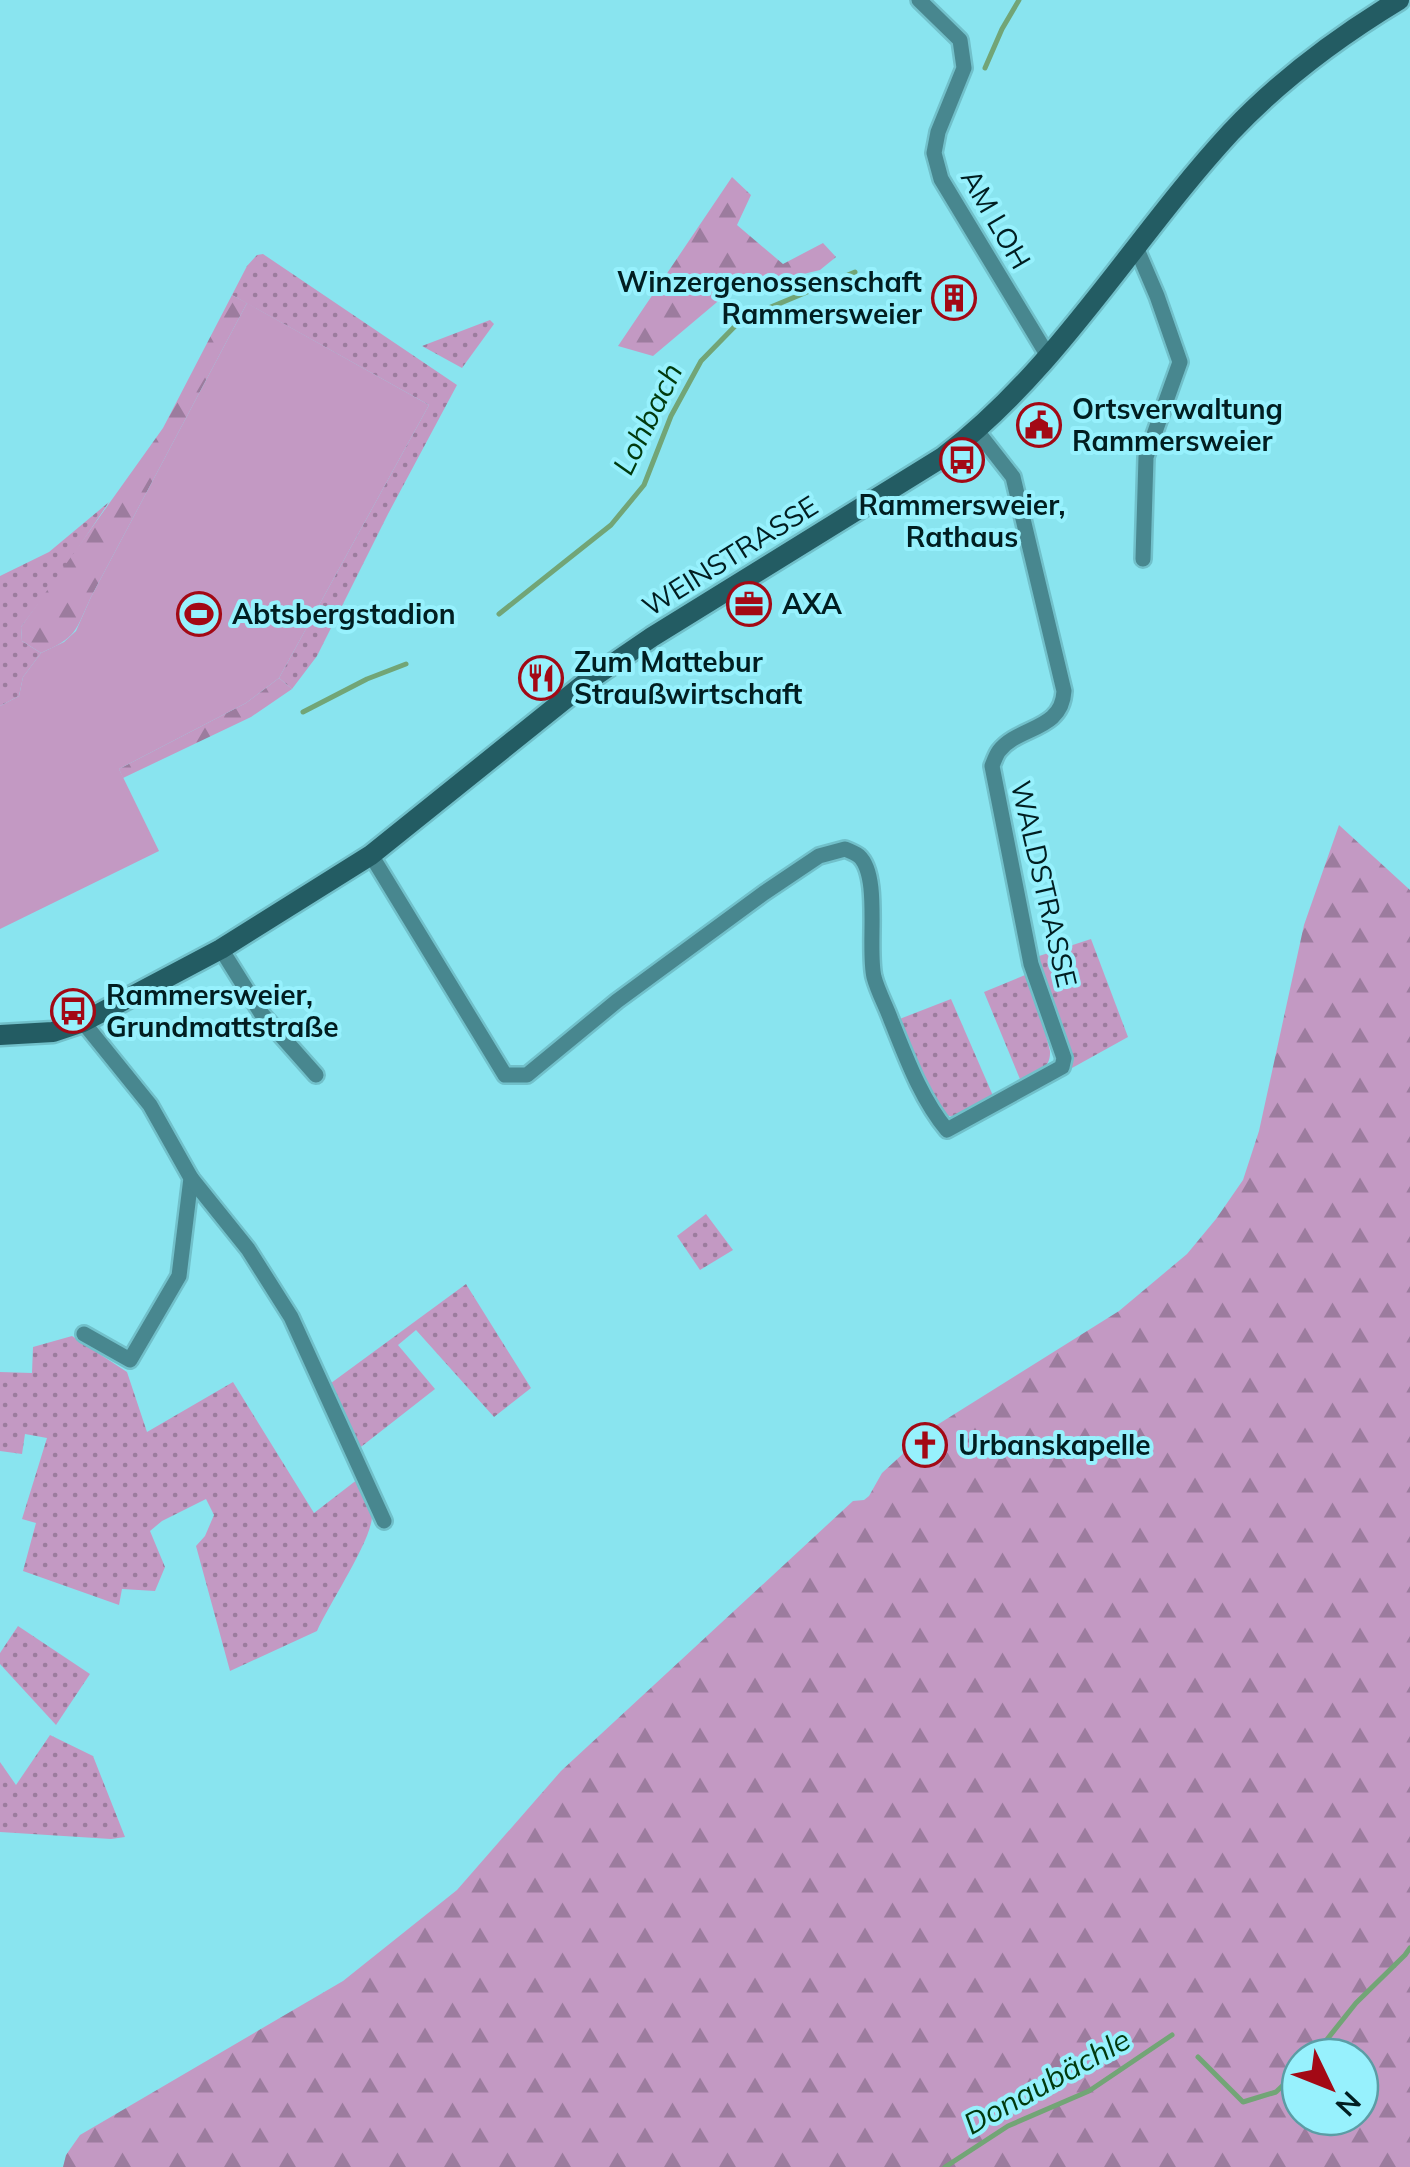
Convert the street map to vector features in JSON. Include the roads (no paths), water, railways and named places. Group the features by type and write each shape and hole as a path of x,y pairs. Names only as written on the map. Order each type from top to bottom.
{"street":[{"name":"AM LOH","path":"920,0 960,40 964,68 938,132 934,153 941,179 1048,356"},
{"name":"WEINSTRASSE","path":"0,1035 53,1032 83,1022 221,949 372,855 589,680 977,432 1026,383 1228,136 1278,86 1399,0"},
{"path":"1136,247 1158,296 1180,362 1146,456 1143,559"},
{"name":"WALDSTRASSE","path":"372,855 505,1075 527,1074 616,1001 764,893 819,856 845,849 861,858 869,876 874,978 908,1062 946,1130 1062,1067 1064,1058 1031,964 992,766 1001,748 1050,719 1063,705 1064,691 1014,476 977,432"},
{"path":"221,949 260,1013 316,1075"},
{"path":"83,1022 150,1106 191,1178 248,1249 292,1317 384,1521"},
{"path":"84,1334 130,1360 180,1276 191,1178"}],"waterway":[{"name":"Lohbach","path":"985,68 1019,0"},
{"name":"Lohbach","path":"499,614 611,525 644,485 671,416 701,361 742,319 855,272"},
{"name":"Lohbach","path":"303,712 406,664"},
{"name":"Donaubächle","path":"1329,2037 1410,1948"},
{"name":"Donaubächle","path":"945,2167 1008,2126 1089,2091 1172,2035"},
{"name":"Donaubächle","path":"1198,2057 1243,2102 1280,2088"}],"place":[{"name":"Winzergenossenschaft Rammersweier","path":"954,298"},
{"name":"Ortsverwaltung Rammersweier","path":"1039,425"},
{"name":"Rammersweier, Rathaus","path":"962,460"},
{"name":"AXA","path":"749,604"},
{"name":"Abtsbergstadion","path":"199,614"},
{"name":"Zum Mattebur Straußwirtschaft","path":"541,678"},
{"name":"Rammersweier, Grundmattstraße","path":"73,1011"},
{"name":"Urbanskapelle","path":"925,1445"}]}
